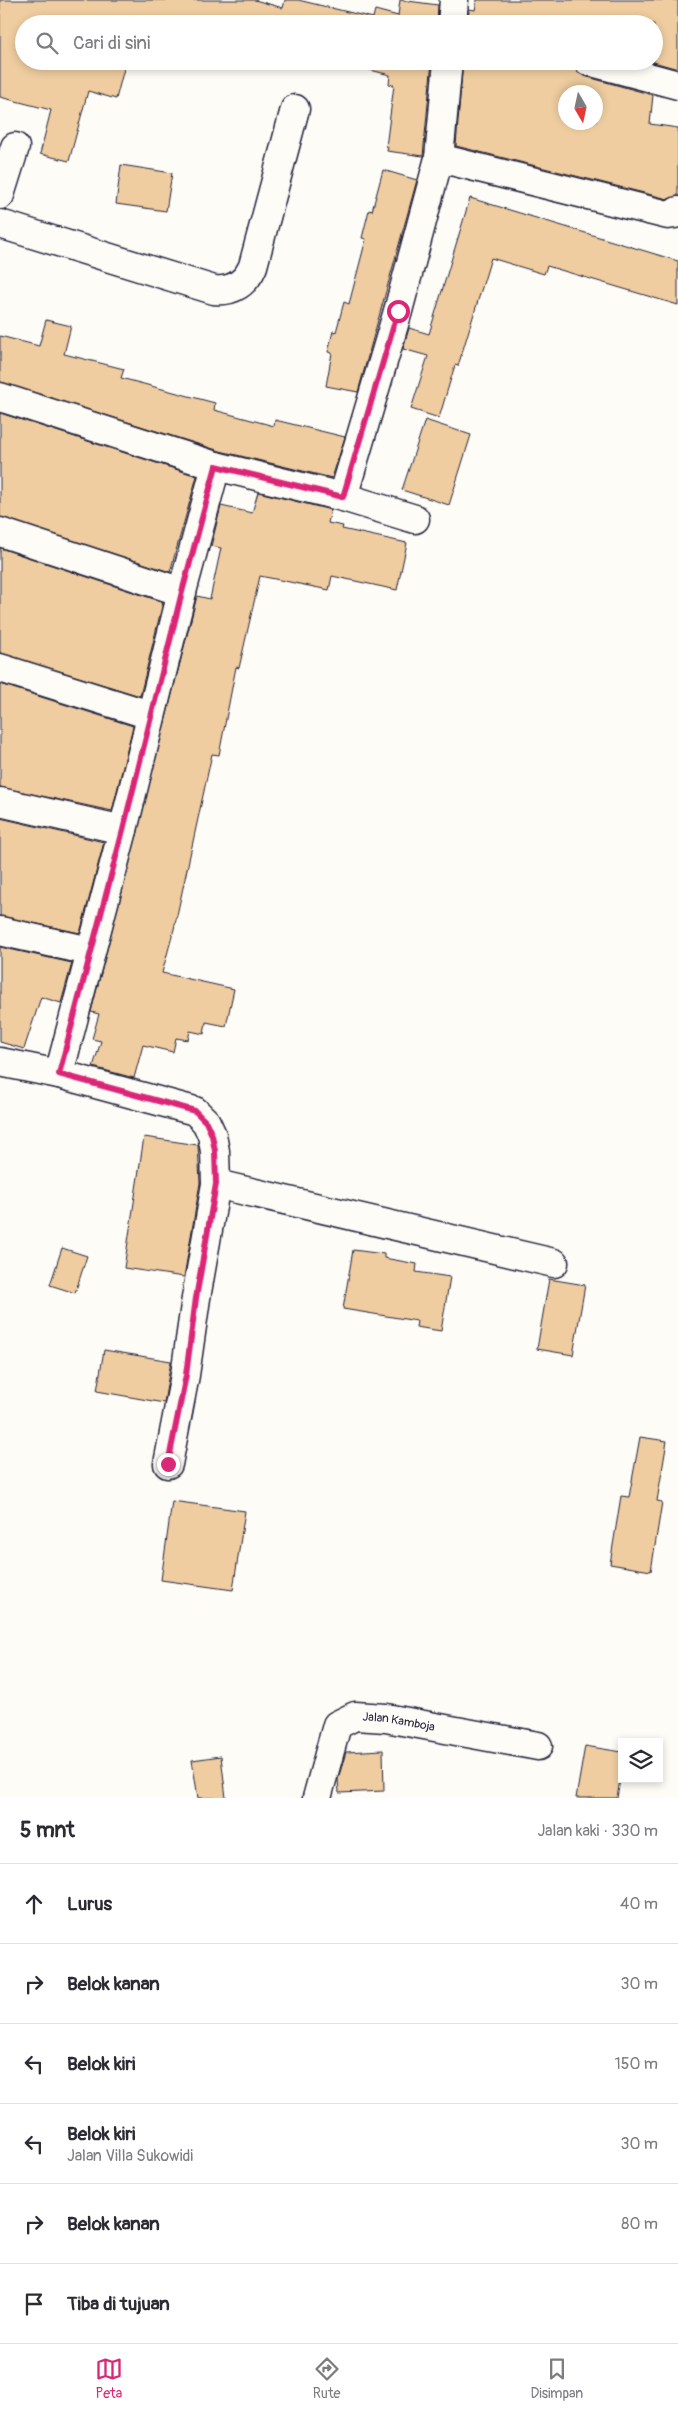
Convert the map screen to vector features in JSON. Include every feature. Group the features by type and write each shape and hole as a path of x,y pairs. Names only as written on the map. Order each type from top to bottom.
{"street":[{"path":"453,15 454,0"},
{"path":"343,497 398,311 439,158 447,70"},
{"path":"622,70 678,85"},
{"path":"0,224 214,290 223,291 233,288 243,283 249,276 253,266 295,109"},
{"path":"0,195 15,147"},
{"path":"439,158 668,215 675,214 678,211"},
{"path":"0,397 216,466 343,497 415,519"},
{"path":"59,1074 123,830 150,715 216,466"},
{"path":"0,532 182,592"},
{"path":"0,668 150,715"},
{"path":"0,802 123,830"},
{"path":"0,931 90,951"},
{"path":"0,1062 59,1074 195,1111 206,1122 212,1135 215,1151 216,1184 196,1298 186,1375 168,1464"},
{"path":"216,1184 554,1263"},
{"name":"Jalan Kamboja","path":"317,1798 337,1725 345,1719 355,1716 386,1718 451,1728 538,1746"}],"building":[{"path":"0,0 255,0 283,8 285,0 298,0 360,15 15,15 15,70 124,70 116,99 88,91 69,161 40,154 51,110 0,97"},
{"path":"400,0 438,5 437,15 398,15"},
{"path":"477,0 678,0 678,69 663,65 663,15 469,15 469,9 475,10"},
{"path":"375,10 394,15 374,15"},
{"path":"370,70 431,70 423,156 387,151 394,85 389,84 390,75"},
{"path":"462,70 576,70 584,76 653,95 650,124 678,128 678,196 668,199 456,146"},
{"path":"121,165 172,173 166,211 116,204"},
{"path":"383,170 417,180 358,392 326,386 332,353 328,352 333,331 336,332 344,302 349,304 366,239 362,238 369,210 372,211"},
{"path":"470,198 678,261 678,305 547,266 544,274 491,258 458,366 455,365 439,418 411,409 428,356 403,349 409,328 429,334"},
{"path":"46,320 71,326 64,354 124,369 121,378 215,403 214,410 274,426 275,420 345,437 332,478 220,451 0,382 0,336 39,346"},
{"path":"0,413 197,476 170,572 0,517"},
{"path":"425,420 471,435 449,505 402,490"},
{"path":"258,492 331,510 328,523 343,526 342,529 407,543 397,590 332,576 329,590 260,576 239,668 236,667 219,755 212,754 174,929 162,973 234,989 226,1026 206,1022 204,1034 190,1031 188,1040 176,1038 173,1052 143,1045 134,1078 93,1067 101,1041 92,1039 99,1014 91,1012 197,596 210,599 221,548 211,546 221,506 252,513"},
{"path":"0,548 163,602 140,696 0,653"},
{"path":"0,684 133,726 112,811 0,787"},
{"path":"0,818 104,842 80,933 0,916"},
{"path":"0,947 72,963 61,1003 41,997 24,1049 0,1042"},
{"path":"144,1137 198,1145 200,1183 184,1277 124,1268"},
{"path":"62,1248 87,1256 75,1293 50,1285"},
{"path":"353,1250 384,1254 384,1258 417,1264 416,1272 450,1277 441,1331 416,1327 417,1321 343,1309"},
{"path":"549,1279 585,1285 573,1355 537,1349"},
{"path":"104,1350 171,1361 164,1403 97,1391"},
{"path":"640,1437 667,1441 657,1501 662,1502 651,1571 610,1564 621,1496 629,1497"},
{"path":"172,1501 245,1511 233,1590 161,1580"},
{"path":"585,1746 618,1751 620,1783 617,1798 576,1798"},
{"path":"383,1750 384,1791 339,1793 338,1779 346,1752"},
{"path":"221,1756 226,1798 198,1798 192,1760"}],"route":[{"path":"168,1464 186,1375 196,1298 216,1184 215,1151 212,1135 206,1122 195,1111 59,1074 123,830 150,715 216,466 343,497 398,311"}]}
